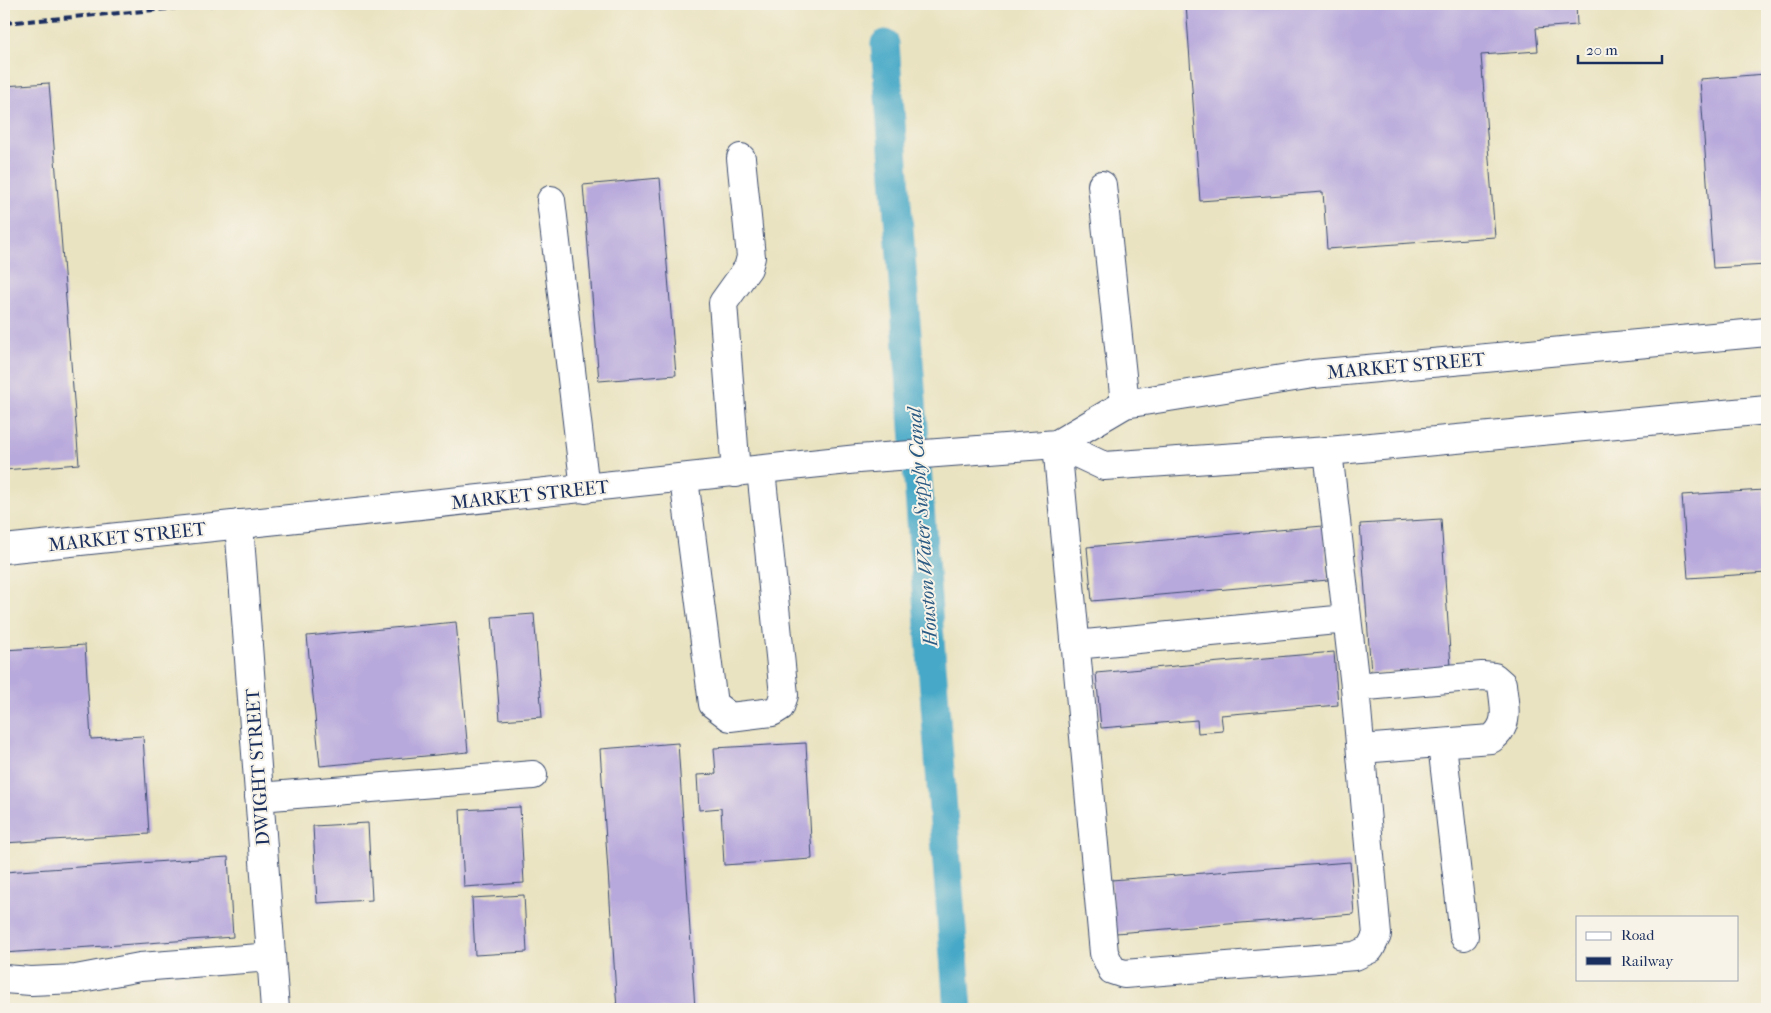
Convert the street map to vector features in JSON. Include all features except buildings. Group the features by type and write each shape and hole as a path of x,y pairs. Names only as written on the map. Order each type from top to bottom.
{"street":[{"path":"684,479 714,704 730,717 772,712 780,707 784,695 723,303 748,268 750,257 741,158"},
{"path":"1102,185 1125,404"},
{"path":"551,200 585,489"},
{"name":"MARKET STREET","path":"4,549 684,479 858,459 1057,444 1125,404 1313,374 1767,332"},
{"name":"MARKET STREET","path":"1057,444 1104,466 1328,451 1767,410"},
{"path":"1057,444 1066,521 1075,645 1104,953 1112,970 1124,974 1355,956 1370,949 1377,935 1355,687 1328,451"},
{"name":"DWIGHT STREET","path":"240,524 275,1009"},
{"path":"1075,645 1347,619"},
{"path":"1355,687 1482,676 1494,677 1502,684 1505,721 1501,732 1491,739 1361,749"},
{"path":"1442,744 1464,936"},
{"path":"260,797 533,775"},
{"path":"4,979 31,981 76,979 140,967 271,957"}],"waterway":[{"name":"Houston Water Supply Canal","path":"885,44 958,1009"}],"railway":[{"path":"4,23 224,4"}]}
